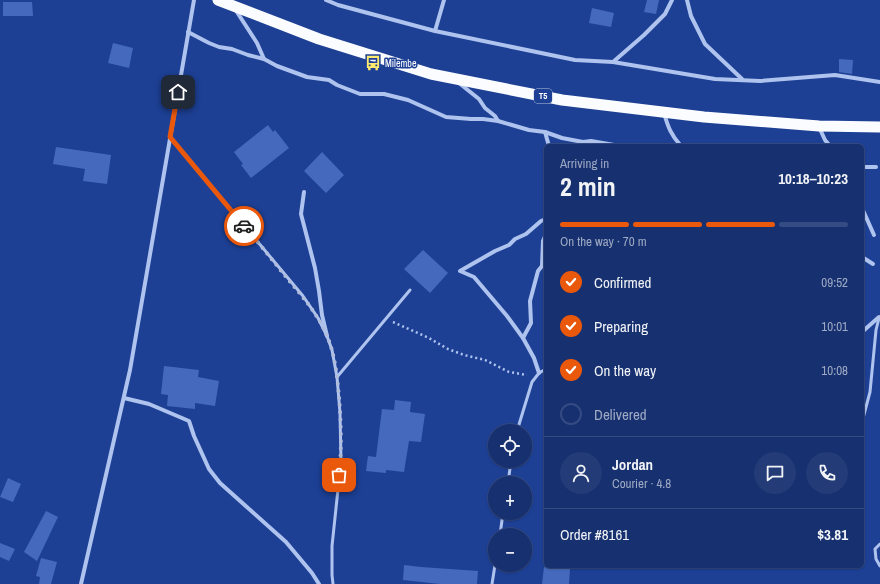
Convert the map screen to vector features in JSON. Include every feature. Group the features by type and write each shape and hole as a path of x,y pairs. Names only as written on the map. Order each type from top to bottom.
{"highway":[{"name":"T5","path":"218,0 320,39 431,74 562,100 704,117 819,126 880,127"}],"street":[{"path":"81,584 131,363 194,0"},
{"path":"326,0 338,5 435,32 575,60 613,62 715,79 760,81 835,75 880,82"},
{"path":"435,32 444,0"},
{"path":"613,62 665,14 672,0"},
{"path":"687,0 691,16 705,44 742,80"},
{"path":"233,6 257,43 264,59"},
{"path":"188,32 219,47 232,49 264,59 277,66 307,77 329,80 337,85 360,94 384,94 408,100 446,117 498,121 529,130 545,132 586,144 591,142 606,144"},
{"path":"454,78 479,99 485,108 495,116 498,121"},
{"path":"664,112 668,128 679,144"},
{"path":"819,126 829,144"},
{"path":"545,132 548,144"},
{"path":"864,167 876,167"},
{"path":"304,192 301,214 315,268 322,315 327,336"},
{"path":"864,212 874,235"},
{"path":"539,373 534,358 523,338 474,277 460,270 495,251 510,245 544,220"},
{"path":"523,338 531,323 530,301 538,270 542,266 544,239"},
{"path":"864,258 873,264"},
{"path":"864,330 880,316"},
{"path":"124,398 149,404 189,421 209,469 216,478 286,542 319,584"}],"lane":[{"path":"170,137 303,296 318,318 327,336 332,350 337,377 340,413 341,461 332,546 333,584"},
{"path":"337,377 410,290"},
{"path":"864,414 870,392 876,330 880,316"},
{"path":"519,424 532,382 539,373 544,370"},
{"path":"880,544 875,549 876,559 880,566"},
{"path":"492,584 494,572"}],"path":[{"path":"386,319 429,338 448,349 485,360 509,372 529,375 539,373"}],"building":[{"path":"647,0 659,0 656,14 644,12"},
{"path":"3,2 32,2 33,16 3,16"},
{"path":"592,8 614,13 611,27 589,23"},
{"path":"113,43 133,48 129,68 108,63"},
{"path":"839,59 853,60 852,74 839,72"},
{"path":"268,125 273,132 275,130 289,148 251,178 241,165 243,164 234,152"},
{"path":"56,147 111,155 107,184 83,181 85,169 53,164"},
{"path":"322,152 344,175 326,193 304,171"},
{"path":"423,250 448,273 430,293 404,269"},
{"path":"164,366 199,370 198,377 219,381 215,406 195,403 195,409 167,406 168,395 161,394"},
{"path":"395,400 411,402 410,412 425,414 421,442 409,441 404,472 386,470 386,473 366,471 368,456 376,457 382,409 394,410"},
{"path":"8,478 21,484 13,502 0,497"},
{"path":"46,511 58,517 37,561 24,552"},
{"path":"0,543 15,549 9,561 0,557"},
{"path":"41,558 57,562 51,584 39,584 40,577 36,576"},
{"path":"404,565 478,571 477,584 440,584 403,580"},
{"path":"544,567 570,569 569,584 542,584"}],"way so far":[{"path":"244,226 303,296 318,318 327,336 332,350 337,377 340,413 341,461 339,475"}],"place":[{"name":"Milembe","path":"373,63"}],"route":[{"path":"178,92 170,137 244,226"}]}
